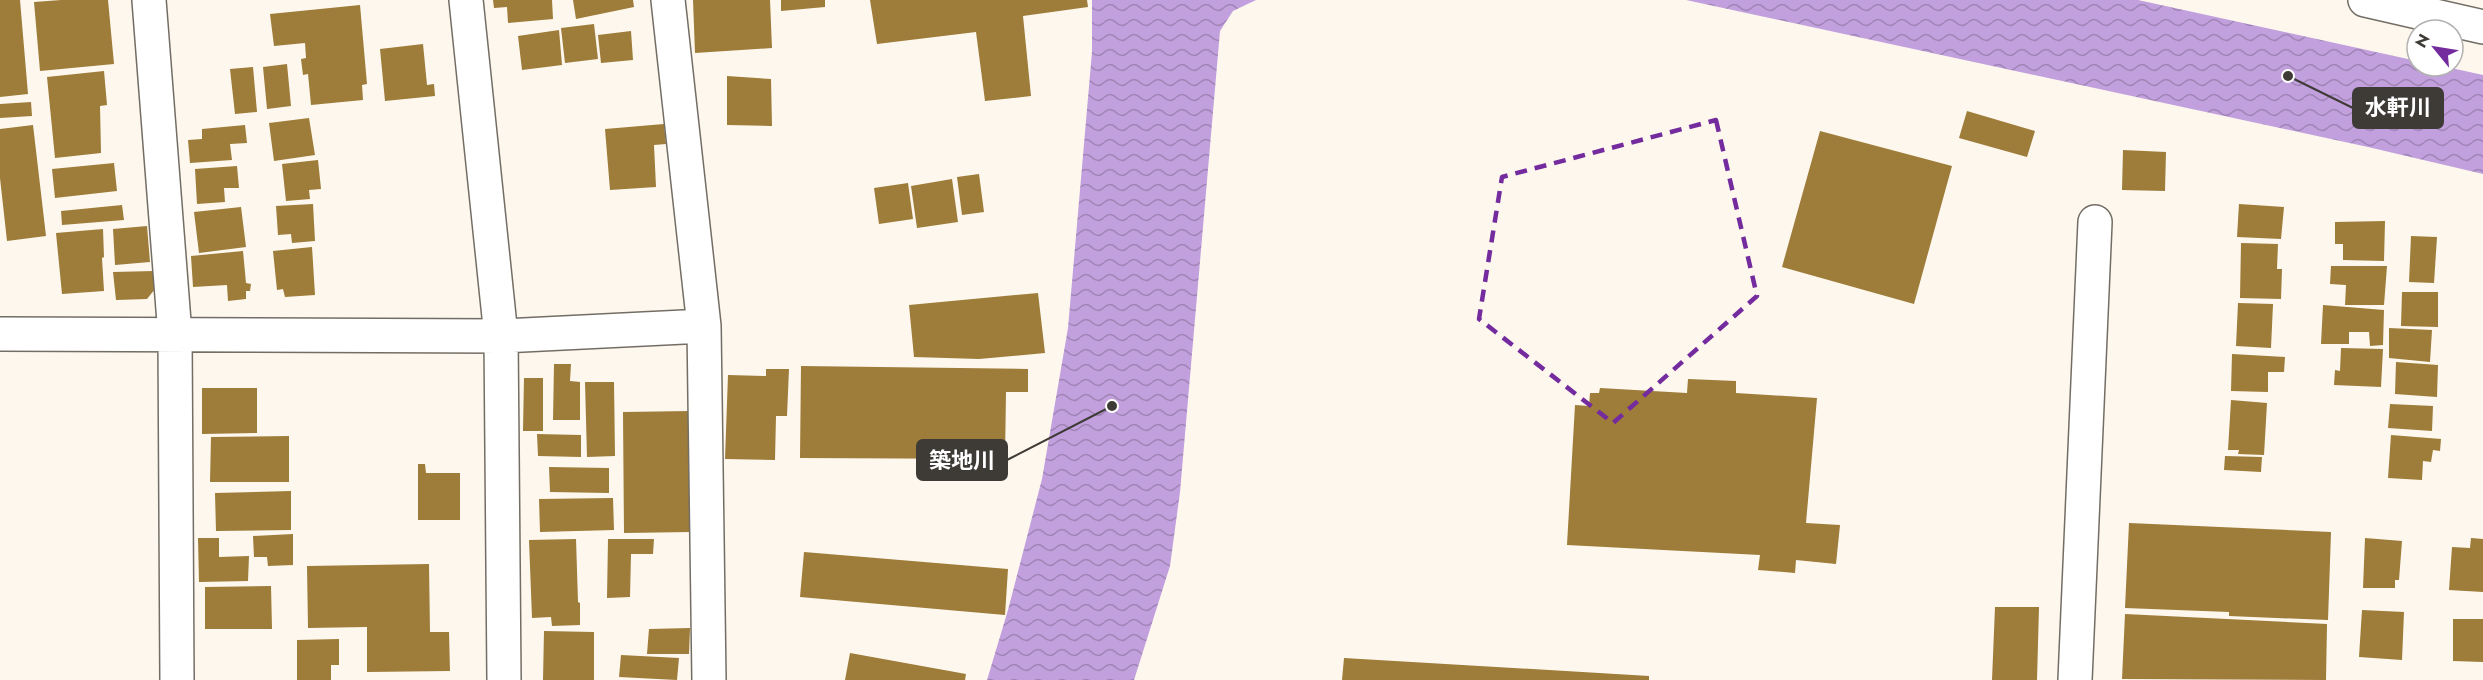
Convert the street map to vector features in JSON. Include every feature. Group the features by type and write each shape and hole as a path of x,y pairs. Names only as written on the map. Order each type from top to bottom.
{"street":[{"path":"149,0 175,335 177,680"},
{"path":"466,0 501,336 504,680"},
{"path":"669,0 704,327 709,680"},
{"path":"2365,0 2483,27"},
{"path":"2075,680 2095,222"},
{"path":"0,334 501,336 704,327"}],"highlighted area":[{"path":"1716,120 1757,296 1613,423 1479,319 1502,177"}],"water":[{"path":"1092,0 1256,0 1233,11 1220,31 1180,492 1170,566 1134,680 987,680 1042,479 1068,328 1092,52"},
{"path":"1686,0 2138,0 2405,58 2405,78 2465,78 2465,71 2483,75 2483,174 2368,147"}],"building":[{"path":"0,0 20,0 28,94 0,97"},
{"path":"108,0 114,64 40,71 34,2"},
{"path":"493,0 552,0 553,19 508,23 507,7 494,8"},
{"path":"573,0 633,0 634,7 576,19"},
{"path":"693,0 770,0 772,48 695,53"},
{"path":"781,0 825,0 825,7 781,11"},
{"path":"870,0 1087,0 1088,7 1023,16 1031,96 985,101 976,32 877,44"},
{"path":"360,5 367,84 362,85 363,100 311,105 308,74 303,75 301,59 306,58 305,43 274,46 270,14"},
{"path":"594,24 598,59 565,63 561,28"},
{"path":"559,30 562,65 522,70 518,36"},
{"path":"631,31 633,60 601,63 598,35"},
{"path":"423,44 427,85 434,84 435,96 385,101 380,49"},
{"path":"287,64 291,106 267,109 263,67"},
{"path":"253,67 257,112 235,114 230,69"},
{"path":"104,71 107,105 100,106 101,153 55,158 47,77"},
{"path":"727,76 771,79 772,126 727,125"},
{"path":"31,102 32,116 0,118 0,104"},
{"path":"1967,111 2035,131 2027,157 1959,138"},
{"path":"309,118 315,155 274,161 269,123"},
{"path":"664,124 666,144 654,145 656,187 610,190 605,129"},
{"path":"33,125 46,236 7,241 0,178 0,129"},
{"path":"245,125 247,143 230,144 232,160 190,163 188,140 202,139 202,129"},
{"path":"1820,131 1952,166 1914,304 1782,267"},
{"path":"2123,150 2166,152 2165,191 2122,190"},
{"path":"318,160 321,189 309,190 310,199 286,201 282,164"},
{"path":"114,163 117,191 55,198 52,169"},
{"path":"237,166 239,188 224,188 225,202 197,204 195,169"},
{"path":"979,174 984,212 962,215 957,177"},
{"path":"952,179 958,222 917,228 911,186"},
{"path":"908,183 913,219 879,224 874,188"},
{"path":"313,204 315,241 292,243 291,234 278,235 276,206"},
{"path":"2239,204 2284,207 2281,239 2237,237"},
{"path":"122,205 124,220 62,225 61,211"},
{"path":"241,207 246,247 199,253 194,212"},
{"path":"2385,221 2384,261 2343,260 2343,244 2335,244 2335,222"},
{"path":"147,226 150,262 115,265 113,229"},
{"path":"103,229 104,291 62,294 56,233"},
{"path":"2411,236 2437,237 2434,283 2409,282"},
{"path":"2241,243 2278,244 2277,269 2282,269 2281,299 2240,298"},
{"path":"312,247 315,295 285,297 283,289 277,290 273,251"},
{"path":"243,251 246,283 251,284 250,291 246,291 246,299 228,301 227,285 193,287 191,256"},
{"path":"2331,266 2387,266 2384,305 2345,305 2346,285 2330,284"},
{"path":"154,271 155,289 147,299 116,300 113,272"},
{"path":"2402,292 2438,292 2438,327 2401,326"},
{"path":"1038,293 1045,353 979,359 914,357 909,305"},
{"path":"2238,303 2273,304 2271,348 2236,346"},
{"path":"2323,305 2384,310 2383,345 2370,346 2369,332 2349,332 2349,344 2321,344"},
{"path":"2389,328 2432,330 2430,362 2389,358"},
{"path":"2341,348 2383,349 2381,387 2334,385 2335,370 2340,371"},
{"path":"2232,354 2285,357 2284,372 2268,372 2268,392 2231,391"},
{"path":"2396,362 2438,365 2437,397 2395,394"},
{"path":"554,364 571,364 570,381 580,382 580,420 553,420"},
{"path":"801,366 1028,369 1028,392 1006,392 1005,459 800,458"},
{"path":"766,369 789,369 787,416 776,416 775,460 725,459 728,375 766,376"},
{"path":"524,378 543,378 543,431 523,431"},
{"path":"1688,379 1736,381 1736,393 1817,398 1806,523 1840,525 1836,564 1796,560 1795,573 1758,570 1760,555 1567,545 1575,405 1589,406 1590,393 1599,393 1600,388 1687,393"},
{"path":"585,382 614,382 615,456 587,457"},
{"path":"202,388 257,388 257,433 202,434"},
{"path":"2231,400 2267,403 2264,455 2238,454 2239,450 2228,450"},
{"path":"2390,404 2433,406 2432,431 2388,428"},
{"path":"691,411 691,532 624,533 623,412"},
{"path":"537,434 581,435 581,457 538,456"},
{"path":"2391,435 2441,439 2440,451 2433,450 2431,462 2423,461 2422,480 2388,478"},
{"path":"289,436 289,482 210,482 211,437"},
{"path":"2225,456 2262,457 2261,472 2224,470"},
{"path":"418,464 425,464 426,473 460,473 460,520 418,520"},
{"path":"549,467 609,468 609,493 550,492"},
{"path":"291,491 291,530 216,531 215,493"},
{"path":"613,498 614,530 540,532 539,499"},
{"path":"2129,523 2331,532 2328,620 2229,616 2229,612 2125,608"},
{"path":"293,534 293,565 268,566 267,557 254,557 253,536"},
{"path":"198,538 219,538 219,557 249,556 248,581 199,582"},
{"path":"2365,538 2402,541 2399,580 2395,580 2395,588 2363,588"},
{"path":"2471,538 2483,539 2483,592 2449,590 2452,547 2470,548"},
{"path":"576,539 580,625 552,626 551,617 532,618 529,540"},
{"path":"608,539 654,539 653,554 631,554 630,597 607,598"},
{"path":"804,552 1008,569 1005,615 800,597"},
{"path":"429,564 430,632 449,632 450,671 367,672 367,627 308,628 307,566"},
{"path":"271,586 272,629 205,629 205,587"},
{"path":"1995,607 2039,607 2037,680 1992,680"},
{"path":"2362,610 2404,612 2402,660 2359,657"},
{"path":"2125,614 2327,624 2326,680 2122,679"},
{"path":"2453,619 2483,619 2483,662 2453,661"},
{"path":"690,628 689,654 647,654 649,629"},
{"path":"544,631 594,632 594,680 543,680"},
{"path":"339,639 339,665 331,665 331,680 297,680 297,640"},
{"path":"850,653 966,674 965,680 845,680"},
{"path":"621,655 679,658 677,680 619,677"},
{"path":"1344,658 1649,676 1649,680 1342,680"}],"place":[{"name":"水軒川","path":"2288,76"},
{"name":"築地川","path":"1112,406"}]}
